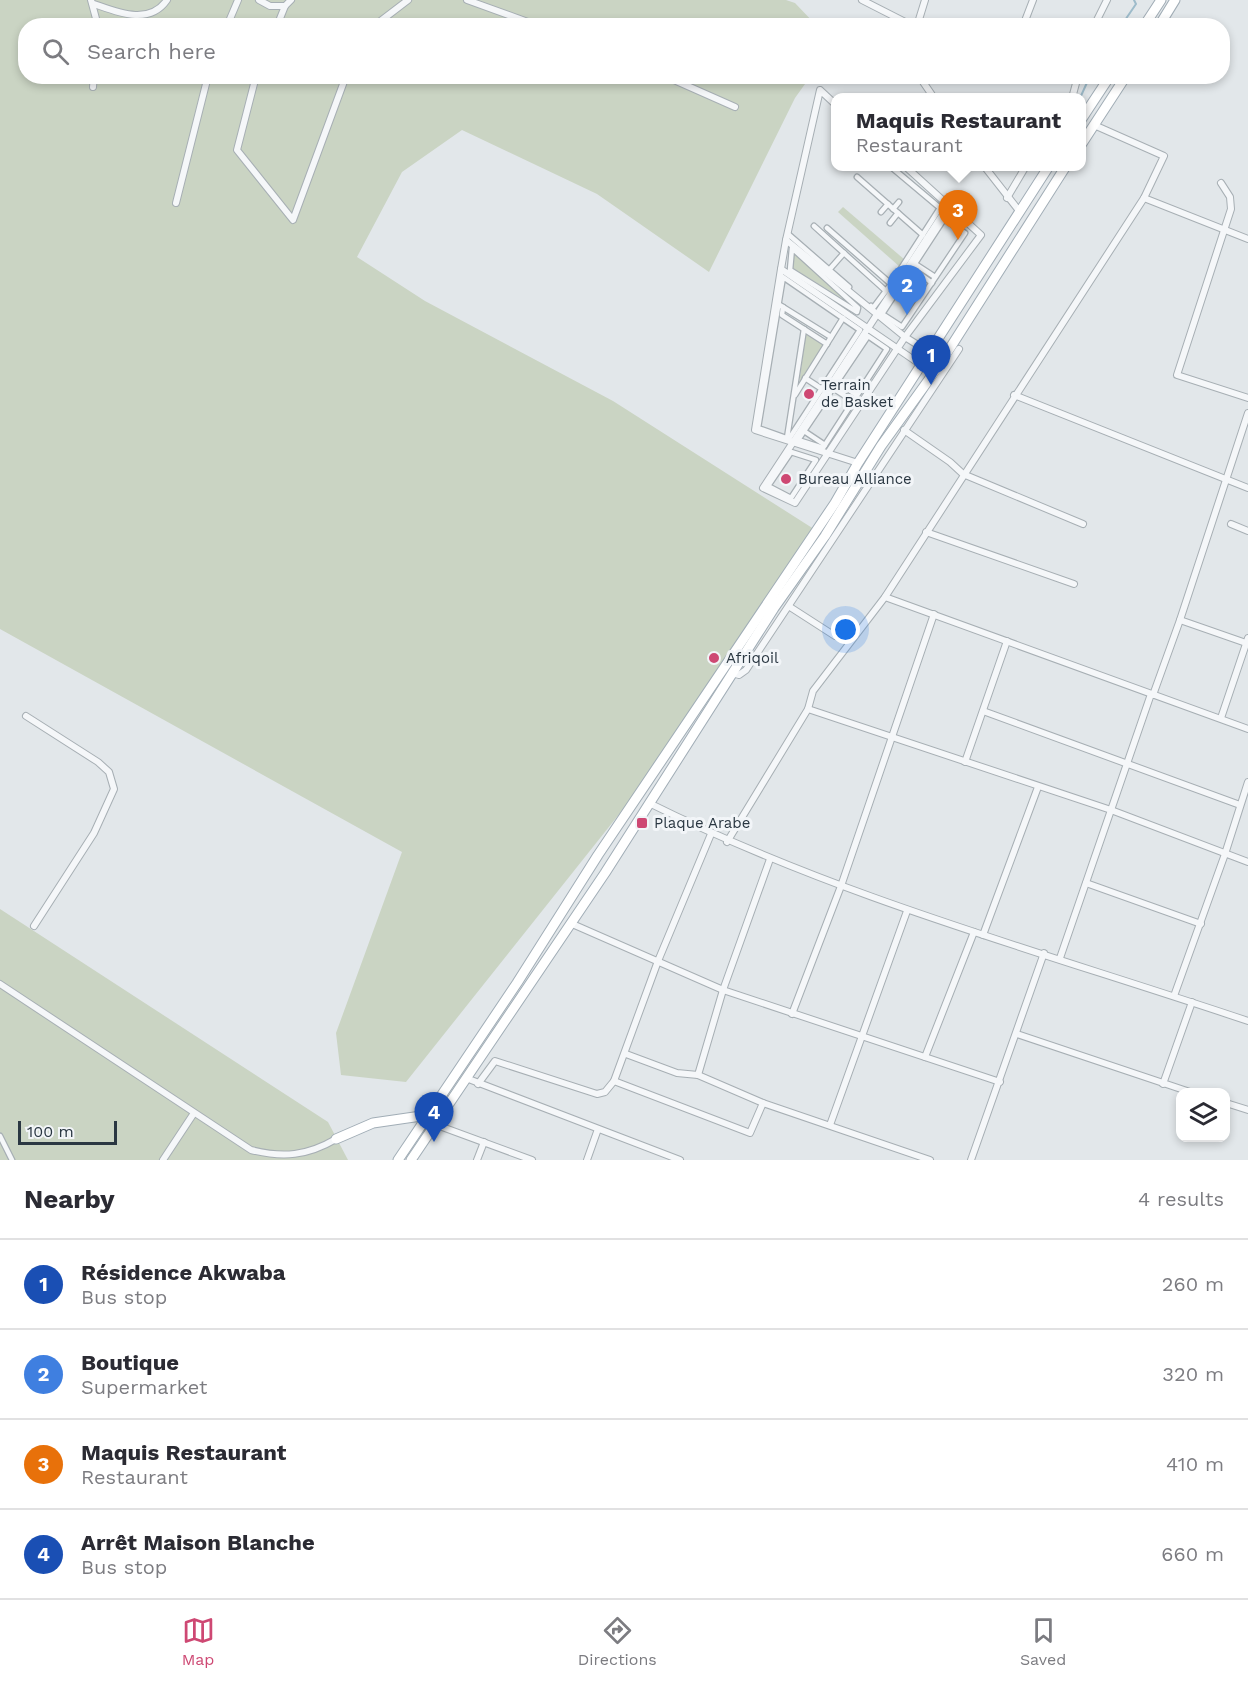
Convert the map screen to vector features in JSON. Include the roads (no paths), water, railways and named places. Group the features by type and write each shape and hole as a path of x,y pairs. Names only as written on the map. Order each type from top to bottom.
{"main road":[{"path":"1149,18 1161,0"},
{"path":"1164,18 1175,0"},
{"path":"1086,112 1105,84"},
{"path":"1086,137 1120,84"},
{"path":"398,1160 517,983 598,855 835,503 858,463 1046,171"},
{"path":"411,1160 825,536 881,446 942,360 1063,171"},
{"path":"336,1139 373,1123 428,1115"}],"street":[{"path":"92,2 126,16 135,16 155,9 166,0"},
{"path":"230,18 238,0"},
{"path":"259,0 270,6 285,6"},
{"path":"280,18 285,6 291,0"},
{"path":"384,18 408,0"},
{"path":"467,0 517,18"},
{"path":"862,0 899,18"},
{"path":"918,18 925,0"},
{"path":"1026,18 1033,0"},
{"path":"1098,18 1107,0"},
{"path":"92,2 96,18"},
{"path":"176,203 206,84"},
{"path":"254,84 237,150 293,220 343,84"},
{"path":"683,84 735,107"},
{"path":"790,440 755,430 787,237 820,90 831,100"},
{"path":"727,842 808,709 813,691 851,638 885,597 1144,198 1164,156 1094,125"},
{"path":"787,237 873,308 940,208 896,171"},
{"path":"911,171 981,235 905,337 795,503 763,488 790,440 941,217"},
{"path":"988,171 1020,212"},
{"path":"1007,198 1023,171"},
{"path":"857,177 923,235"},
{"path":"1221,183 1230,197 1230,209 1177,375 1248,398"},
{"path":"1144,198 1248,240"},
{"path":"893,209 899,202"},
{"path":"881,212 888,204"},
{"path":"890,223 898,213"},
{"path":"944,219 965,233 902,327 882,314 913,266 944,219"},
{"path":"814,226 886,291"},
{"path":"827,228 891,284"},
{"path":"787,237 905,337 942,360"},
{"path":"792,248 858,308 857,312 790,270 792,248"},
{"path":"829,270 844,253"},
{"path":"913,266 935,277"},
{"path":"913,266 932,283"},
{"path":"781,269 933,373"},
{"path":"790,440 860,330 783,277 781,306 758,428 790,440 858,463"},
{"path":"781,306 782,315 827,344"},
{"path":"781,306 831,337"},
{"path":"794,396 843,318"},
{"path":"790,440 804,329"},
{"path":"868,336 887,349 823,448 798,440 804,431 837,382 868,336"},
{"path":"732,673 739,675 747,670 959,349"},
{"path":"805,378 822,389"},
{"path":"837,382 857,395"},
{"path":"833,388 854,401"},
{"path":"1014,395 1248,488"},
{"path":"1060,958 1180,620 1248,413"},
{"path":"904,430 950,462 963,474 1083,524"},
{"path":"804,431 825,445"},
{"path":"790,452 816,460 791,498 768,486 790,452"},
{"path":"1231,525 1248,531"},
{"path":"926,532 1074,584"},
{"path":"885,597 1248,729"},
{"path":"790,607 835,636 851,638"},
{"path":"792,1014 841,886 934,614"},
{"path":"1180,620 1247,641 1221,718"},
{"path":"965,762 1007,641"},
{"path":"808,709 1111,810 1248,862"},
{"path":"983,711 1240,805"},
{"path":"26,716 98,762 109,772 114,789 94,833 34,926"},
{"path":"1174,996 1226,854 1248,782"},
{"path":"983,935 1038,787"},
{"path":"649,803 727,842 841,886 907,910 1248,1021"},
{"path":"478,1084 492,1061 495,1061 597,1094 605,1092 614,1081 626,1054 658,961 711,834"},
{"path":"698,1075 723,990 770,860"},
{"path":"1086,883 1201,924"},
{"path":"830,1125 907,910"},
{"path":"570,923 723,990 1000,1082"},
{"path":"925,1057 974,932"},
{"path":"971,1160 1044,953"},
{"path":"0,984 251,1150 270,1155 299,1155 321,1148 336,1139"},
{"path":"1163,1084 1192,1002"},
{"path":"1017,1034 1176,1088"},
{"path":"626,1054 677,1073 698,1075 763,1103 930,1160"},
{"path":"466,1078 680,1160"},
{"path":"614,1081 750,1134 763,1103"},
{"path":"1230,1104 1248,1110"},
{"path":"163,1160 194,1113"},
{"path":"435,1124 530,1160"},
{"path":"587,1160 598,1129"},
{"path":"0,1136 12,1160"},
{"path":"477,1160 484,1142"}],"waterway":[{"path":"1126,18 1136,4 1134,0"},
{"path":"1082,93 1086,84"}],"place":[{"name":"Maquis Restaurant","path":"958,240"},
{"name":"Boutique","path":"907,315"},
{"name":"Résidence Akwaba","path":"931,385"},
{"name":"Terrain de Basket","path":"809,394"},
{"name":"Bureau Alliance","path":"786,479"},
{"name":"Afriqoil","path":"714,658"},
{"name":"Plaque Arabe","path":"642,823"},
{"name":"Arrêt Maison Blanche","path":"434,1142"}]}
